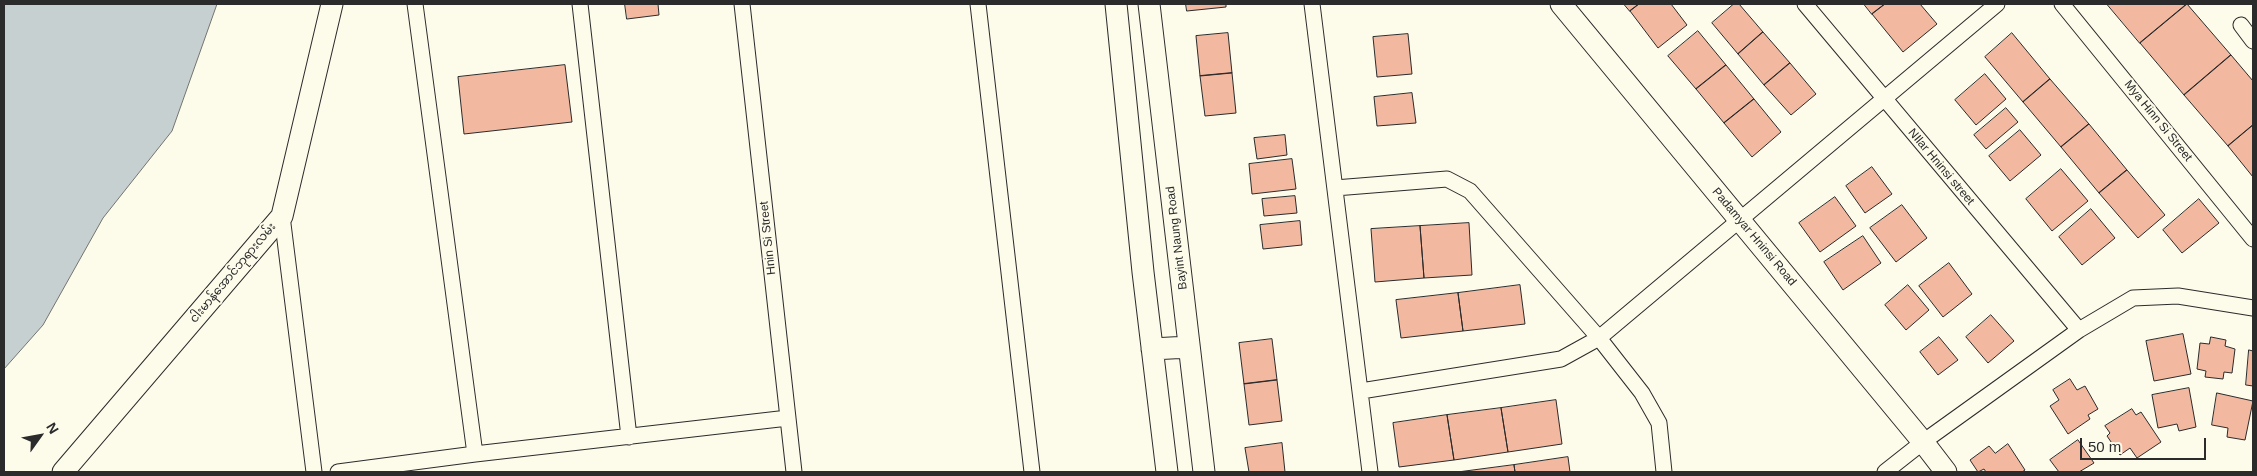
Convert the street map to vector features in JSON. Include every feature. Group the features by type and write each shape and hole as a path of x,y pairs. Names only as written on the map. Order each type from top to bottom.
{"street":[{"name":"ငါးမာန်အောင်ဘုရားလမ်း","path":"63,472 282,216 332,4"},
{"path":"415,4 475,454"},
{"path":"580,4 629,437"},
{"name":"Hnin Si Street","path":"742,4 794,472"},
{"path":"978,4 1032,472"},
{"path":"1116,4 1166,472"},
{"name":"Bayint Naung Road","path":"1149,4 1204,472"},
{"path":"1312,4 1370,472"},
{"name":"Padamyar Hninsi Road","path":"1561,4 1946,472"},
{"name":"NIlar Hninsi street","path":"1805,4 2079,330"},
{"path":"1361,391 1562,359 1599,338 1997,4"},
{"name":"Mya Hinn Si Street","path":"2062,4 2253,239"},
{"path":"2241,25 2253,41"},
{"path":"1335,188 1447,178 1470,191 1599,338 1642,393 1659,423 1664,472"},
{"path":"282,216 314,472"},
{"path":"1885,472 1923,442 2079,330 2133,298 2178,296 2253,308"},
{"path":"1152,349 1189,347"},
{"path":"338,472 475,454 788,418"}],"shaded area":[{"path":"4,4 217,4 172,131 103,218 43,325 4,369"}],"building":[{"path":"625,4 658,4 659,15 627,19"},
{"path":"1186,4 1226,4 1226,7 1187,11"},
{"path":"1624,4 1639,4 1630,11"},
{"path":"1639,4 1671,4 1687,25 1658,48 1630,11"},
{"path":"1734,4 1739,4 1763,32 1738,54 1712,23"},
{"path":"1864,4 1885,4 1872,14"},
{"path":"1885,4 1920,4 1937,24 1903,52 1872,14"},
{"path":"2107,4 2187,4 2140,43"},
{"path":"2187,4 2231,55 2184,95 2140,43"},
{"path":"1698,31 1726,65 1696,89 1668,56"},
{"path":"1763,32 1790,63 1764,85 1738,54"},
{"path":"1228,33 1232,73 1200,76 1196,36"},
{"path":"2012,33 2050,79 2023,102 1985,57"},
{"path":"1408,34 1412,74 1377,77 1373,37"},
{"path":"2231,55 2253,81 2253,125 2228,146 2184,95"},
{"path":"1790,63 1816,94 1791,115 1764,85"},
{"path":"565,65 572,122 464,134 458,77"},
{"path":"1726,65 1754,99 1724,123 1696,89"},
{"path":"1232,73 1236,113 1205,116 1200,76"},
{"path":"1985,74 2006,99 1976,125 1955,100"},
{"path":"2050,79 2089,124 2061,147 2023,102"},
{"path":"1412,93 1416,123 1377,126 1374,97"},
{"path":"1754,99 1781,132 1752,157 1724,123"},
{"path":"2006,108 2018,122 1986,149 1974,135"},
{"path":"2089,124 2127,170 2099,193 2061,147"},
{"path":"2253,125 2253,177 2228,146"},
{"path":"2020,130 2041,155 2010,181 1989,156"},
{"path":"1285,135 1287,155 1257,159 1254,138"},
{"path":"1292,159 1296,189 1252,194 1249,164"},
{"path":"1872,167 1892,194 1865,213 1846,186"},
{"path":"2061,169 2088,201 2052,231 2026,199"},
{"path":"2127,170 2165,215 2138,238 2099,193"},
{"path":"1295,196 1297,213 1264,216 1262,199"},
{"path":"1835,197 1856,226 1820,252 1799,223"},
{"path":"2199,199 2219,223 2182,253 2163,230"},
{"path":"1902,205 1927,238 1896,262 1870,228"},
{"path":"2091,209 2115,238 2082,265 2059,237"},
{"path":"1300,221 1302,245 1263,249 1260,225"},
{"path":"1469,223 1472,275 1424,278 1420,226"},
{"path":"1420,226 1424,278 1375,282 1371,229"},
{"path":"1863,236 1881,263 1843,290 1824,262"},
{"path":"1949,263 1972,294 1943,317 1919,286"},
{"path":"1520,285 1525,324 1463,331 1458,293"},
{"path":"1908,285 1929,310 1906,330 1885,305"},
{"path":"1458,293 1463,331 1401,338 1396,300"},
{"path":"1991,315 2014,341 1988,363 1966,337"},
{"path":"2183,334 2191,374 2154,381 2146,341"},
{"path":"1939,337 1958,360 1938,375 1920,352"},
{"path":"2211,337 2226,340 2225,346 2235,349 2232,373 2224,372 2223,379 2205,377 2206,371 2197,369 2200,343 2209,344"},
{"path":"1272,339 1277,380 1244,384 1239,343"},
{"path":"2249,350 2253,351 2253,386 2246,385"},
{"path":"2070,379 2077,390 2085,386 2098,409 2088,415 2090,419 2068,434 2050,406 2059,400 2053,390"},
{"path":"1277,380 1282,421 1249,425 1244,384"},
{"path":"2189,388 2196,427 2179,431 2177,424 2158,428 2152,395"},
{"path":"2217,393 2253,401 2245,440 2227,437 2228,428 2212,425"},
{"path":"1556,400 1562,444 1508,452 1501,408"},
{"path":"1501,408 1508,452 1454,460 1447,415"},
{"path":"2132,409 2136,415 2141,412 2161,442 2137,458 2130,448 2120,455 2107,436 2110,433 2105,426"},
{"path":"1447,415 1454,460 1399,467 1393,423"},
{"path":"2078,440 2094,463 2079,472 2059,472 2050,460"},
{"path":"1282,443 1285,472 1249,472 1245,448"},
{"path":"2008,444 2025,470 2022,472 1986,472 1984,469 1978,472 1970,460 1989,446 1995,453"},
{"path":"1568,457 1570,472 1515,472 1514,465"},
{"path":"1514,465 1515,472 1458,472"}]}
